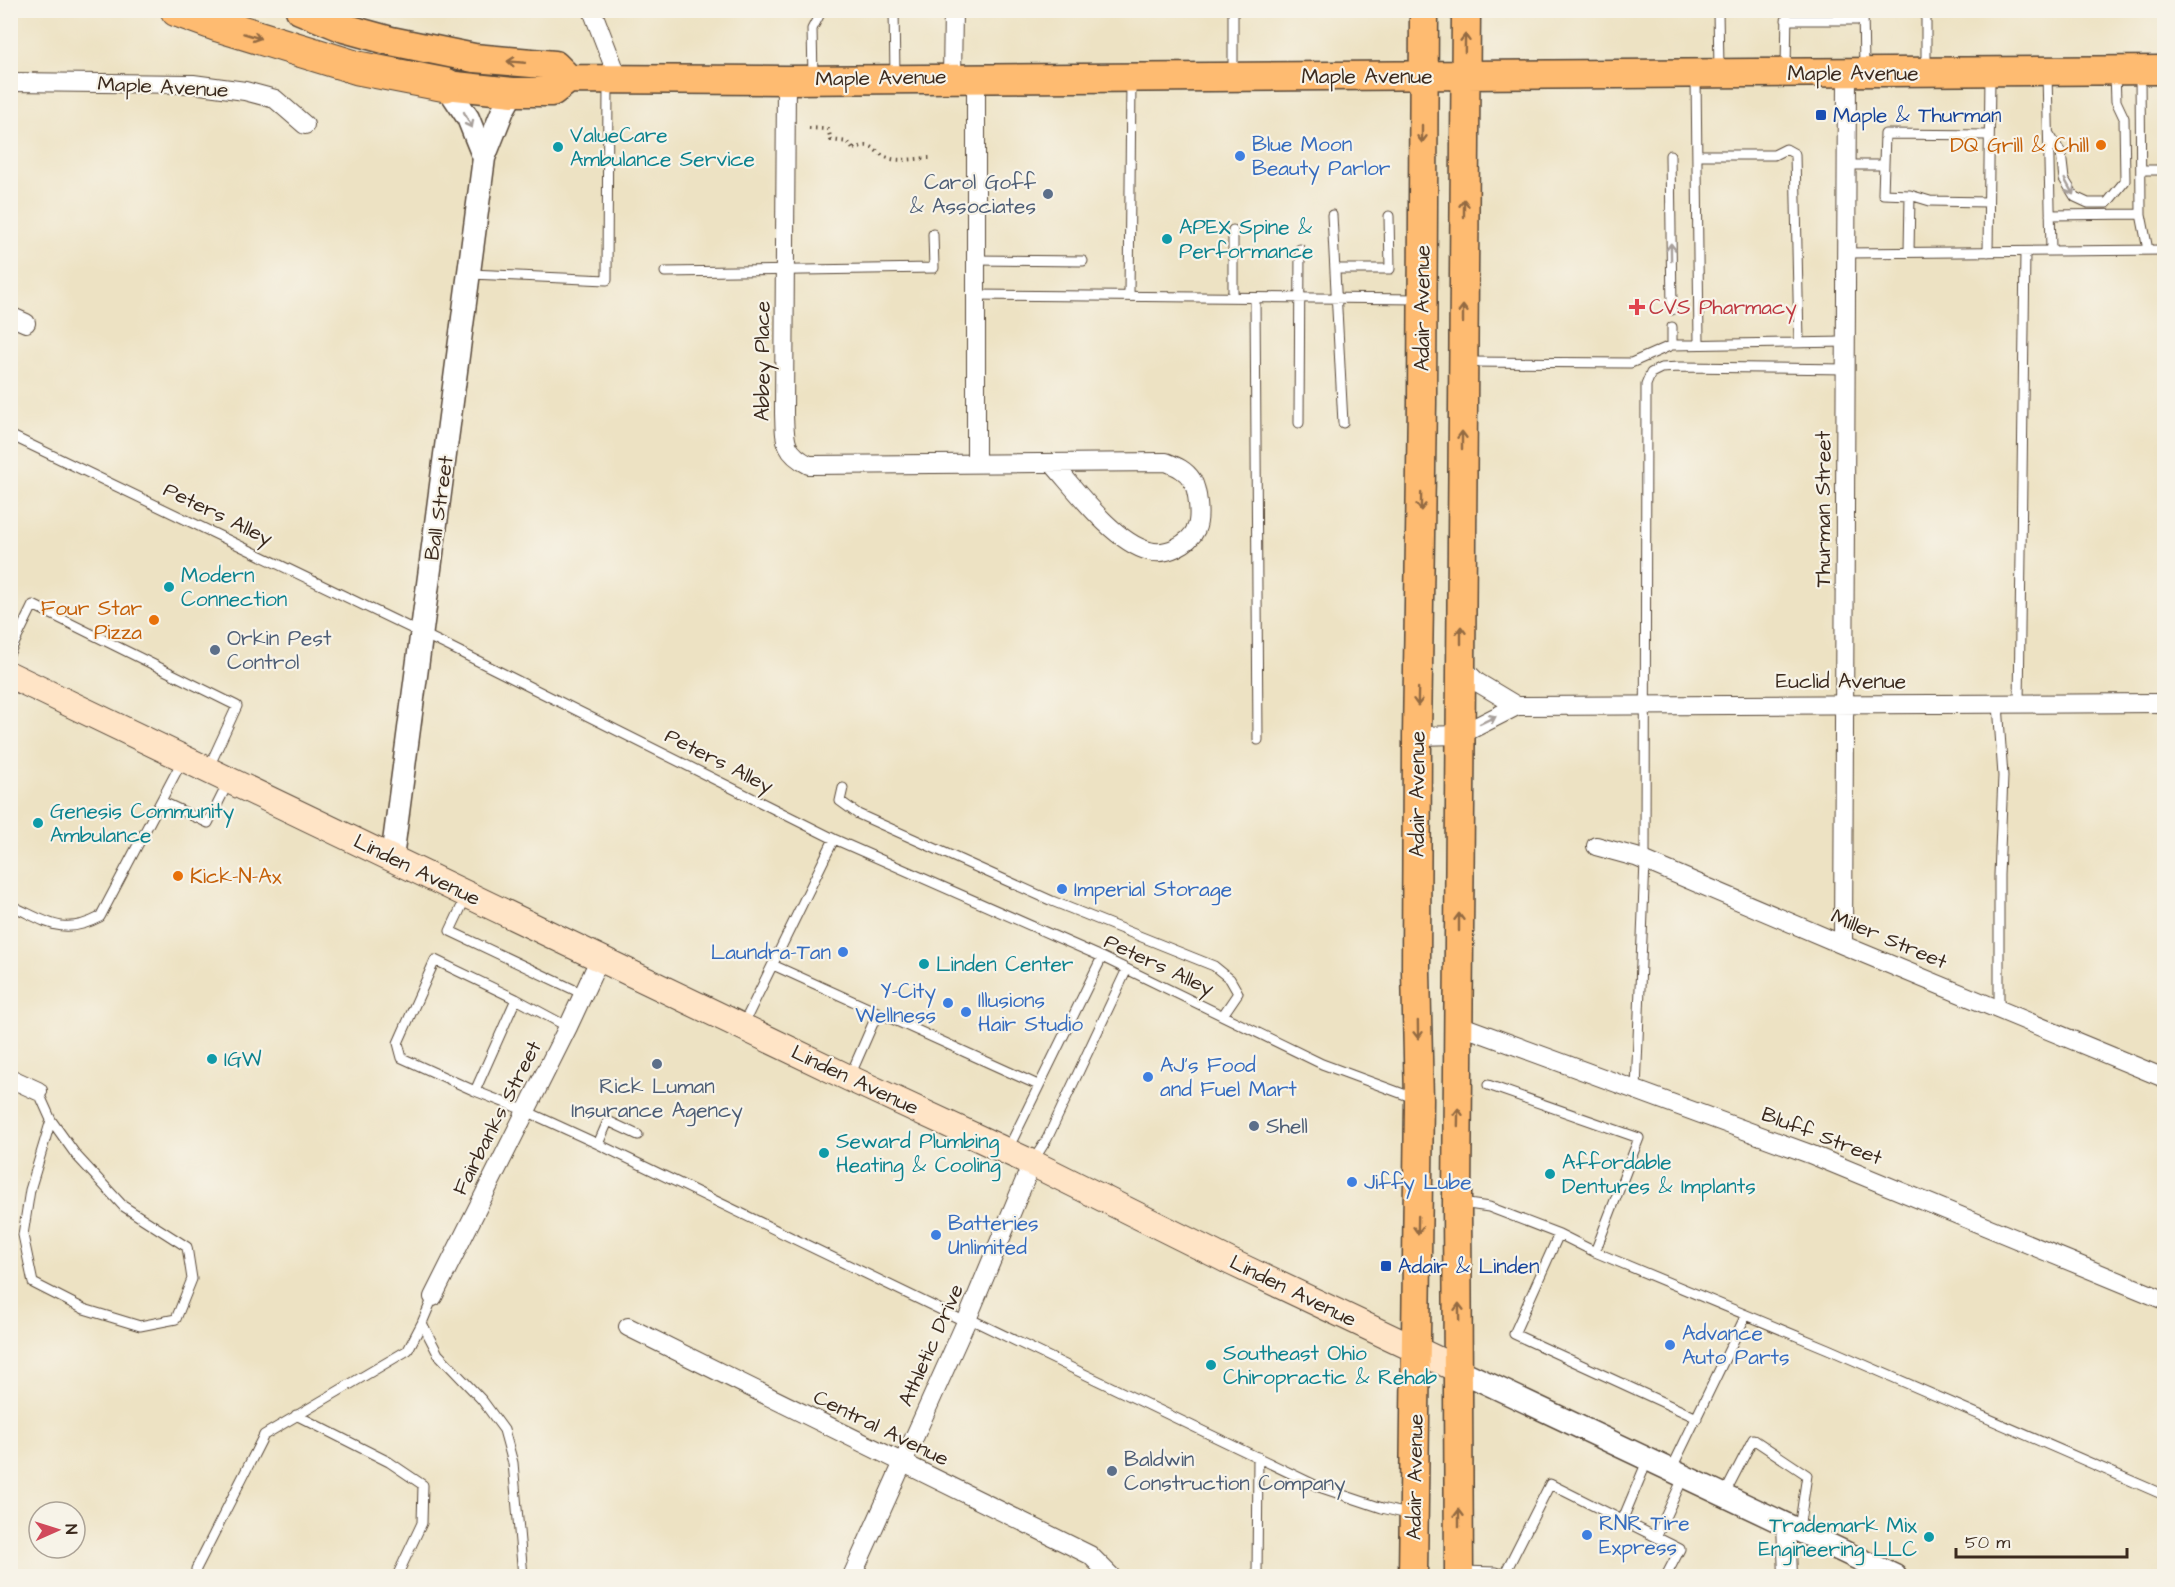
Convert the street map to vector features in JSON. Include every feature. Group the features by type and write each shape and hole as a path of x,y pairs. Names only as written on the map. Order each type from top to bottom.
{"highway":[{"path":"177,10 358,68 446,86"}],"main road":[{"path":"300,10 344,28 391,41 474,58 555,65 569,79 552,92 513,92 446,86"},
{"name":"Adair Avenue","path":"1413,1576 1419,1100 1416,971 1417,736 1424,10"},
{"name":"Adair Avenue","path":"1459,1574 1457,1202 1466,10"},
{"name":"Maple Avenue","path":"569,79 1786,74 2148,69"},
{"name":"Linden Avenue","path":"10,675 742,1027 1032,1163 1459,1370"}],"street":[{"path":"592,10 613,80"},
{"path":"953,10 964,77 975,260 976,462"},
{"name":"Thurman Street","path":"1843,945 1847,165 1855,73"},
{"name":"Abbey Place","path":"800,79 785,271 785,440 796,458 809,465 1166,462 1181,468 1192,480 1199,504 1196,528 1187,539 1170,552 1150,552 1130,542 1096,514 1052,463"},
{"name":"Maple Avenue","path":"10,82 193,84 245,91 275,99 306,125"},
{"name":"Ball Street","path":"446,86 468,117 484,158"},
{"name":"Ball Street","path":"392,858 484,158 503,110 513,92"},
{"path":"1461,666 1477,682 1517,706"},
{"name":"Euclid Avenue","path":"1417,736 1460,735 1517,706 2164,703"},
{"name":"Miller Street","path":"1596,846 1636,857 2164,1078"},
{"name":"Fairbanks Street","path":"433,1297 600,958"},
{"name":"Bluff Street","path":"1459,1025 1810,1154 2164,1300"},
{"path":"10,1078 38,1091"},
{"name":"Athletic Drive","path":"852,1576 967,1320 1032,1163"},
{"name":"Central Avenue","path":"628,1327 1090,1556 1111,1576"},
{"name":"Linden Avenue","path":"1459,1370 1724,1494 1863,1565 1895,1576"},
{"path":"1788,1576 1792,1527"}],"lane":[{"path":"800,79 813,29 822,10"},
{"path":"894,10 895,78"},
{"path":"1233,10 1233,76"},
{"path":"1699,344 1697,155 1718,10"},
{"path":"1926,10 1926,73"},
{"path":"1786,74 1787,15 1863,16 1855,73"},
{"path":"2049,134 2061,153 2064,179 2074,197 2088,203 2107,203 2125,181 2124,118 2116,101 2148,69"},
{"path":"2148,69 2141,170 2141,214 2148,250"},
{"path":"1988,252 1990,72"},
{"path":"2047,72 2051,250"},
{"path":"1129,296 1131,77"},
{"path":"470,274 607,280 613,80"},
{"path":"1988,202 1930,201 1910,195 1884,194 1884,165 1885,134 1989,135"},
{"path":"1697,155 1774,155 1786,149 1795,154 1799,342"},
{"path":"1670,155 1672,310"},
{"path":"1847,165 1884,165"},
{"path":"2141,170 2164,170"},
{"path":"1909,252 1910,195"},
{"path":"2050,215 2141,214"},
{"path":"1332,215 1343,423"},
{"path":"1335,269 1390,269 1389,216"},
{"path":"1233,230 1233,297"},
{"path":"665,273 934,268 933,234"},
{"path":"1299,423 1300,249"},
{"path":"1846,253 2164,250"},
{"path":"2019,704 2025,252"},
{"path":"975,260 1083,261"},
{"path":"975,295 1423,300"},
{"path":"1255,298 1258,740"},
{"path":"1672,327 1672,345"},
{"path":"1462,362 1631,363 1672,345 1846,342"},
{"path":"1636,1090 1645,861 1646,385 1651,373 1661,368 1846,369"},
{"name":"Peters Alley","path":"10,435 422,633 834,839 1102,957 1322,1064 1419,1100"},
{"path":"10,652 33,605 237,706 208,822 161,801"},
{"path":"1998,704 2003,776 1999,875 1999,1009"},
{"path":"10,905 66,928 86,924 100,916 183,758"},
{"path":"843,788 840,801 858,814 1053,901 1214,966 1230,979 1238,993 1223,1015"},
{"path":"742,1027 834,839"},
{"path":"467,894 450,931 583,994"},
{"path":"1006,1152 1102,957"},
{"path":"568,1027 435,960 398,1043 402,1058 597,1144 1319,1487 1382,1508 1414,1515"},
{"path":"773,965 1038,1084"},
{"path":"1032,1163 1047,1139 1127,969"},
{"path":"475,1091 516,999"},
{"path":"849,1078 878,1012"},
{"path":"1488,1085 1640,1138 1595,1252"},
{"path":"38,1091 51,1120 76,1155 123,1206 187,1247 192,1279 176,1319 140,1326 84,1309 33,1283 23,1235 30,1190 51,1120"},
{"path":"597,1144 608,1121 638,1135"},
{"path":"1457,1202 1488,1207 1558,1234 1595,1252 2164,1495"},
{"path":"1558,1234 1514,1334 1696,1418"},
{"path":"196,1576 196,1569 264,1435 408,1350 433,1297"},
{"path":"1656,1537 1696,1418 1746,1315"},
{"path":"422,1323 438,1354 482,1400 504,1430 513,1463 524,1576"},
{"path":"296,1415 389,1462 423,1485 422,1523 397,1576"},
{"path":"1724,1494 1753,1439 1808,1475 1792,1527"},
{"path":"1257,1576 1258,1457"},
{"path":"1622,1521 1648,1460"},
{"path":"1459,1574 1496,1572 1505,1576 1550,1484 1680,1549 1666,1576"}],"path":[{"path":"809,128 828,129 831,140 848,142 855,151 864,145 870,146 887,158 931,158"}],"place":[{"name":"Maple & Thurman","path":"1821,115"},
{"name":"DQ Grill & Chill","path":"2101,145"},
{"name":"ValueCare Ambulance Service","path":"558,147"},
{"name":"Blue Moon Beauty Parlor","path":"1240,156"},
{"name":"Carol Goff & Associates","path":"1048,194"},
{"name":"APEX Spine & Performance","path":"1167,239"},
{"name":"CVS Pharmacy","path":"1637,307"},
{"name":"Modern Connection","path":"169,587"},
{"name":"Four Star Pizza","path":"154,620"},
{"name":"Orkin Pest Control","path":"215,650"},
{"name":"Genesis Community Ambulance","path":"38,823"},
{"name":"Kick-N-Ax","path":"178,876"},
{"name":"Imperial Storage","path":"1062,889"},
{"name":"Laundra-Tan","path":"843,952"},
{"name":"Linden Center","path":"924,964"},
{"name":"Y-City Wellness","path":"948,1003"},
{"name":"Illusions Hair Studio","path":"966,1012"},
{"name":"IGW","path":"212,1059"},
{"name":"Rick Luman Insurance Agency","path":"657,1064"},
{"name":"AJ's Food and Fuel Mart","path":"1148,1077"},
{"name":"Shell","path":"1254,1126"},
{"name":"Seward Plumbing Heating & Cooling","path":"824,1153"},
{"name":"Affordable Dentures & Implants","path":"1550,1174"},
{"name":"Jiffy Lube","path":"1352,1182"},
{"name":"Batteries Unlimited","path":"936,1235"},
{"name":"Adair & Linden","path":"1386,1266"},
{"name":"Advance Auto Parts","path":"1670,1345"},
{"name":"Southeast Ohio Chiropractic & Rehab","path":"1211,1365"},
{"name":"Baldwin Construction Company","path":"1112,1471"},
{"name":"RNR Tire Express","path":"1587,1535"},
{"name":"Trademark Mix Engineering LLC","path":"1929,1537"}]}
